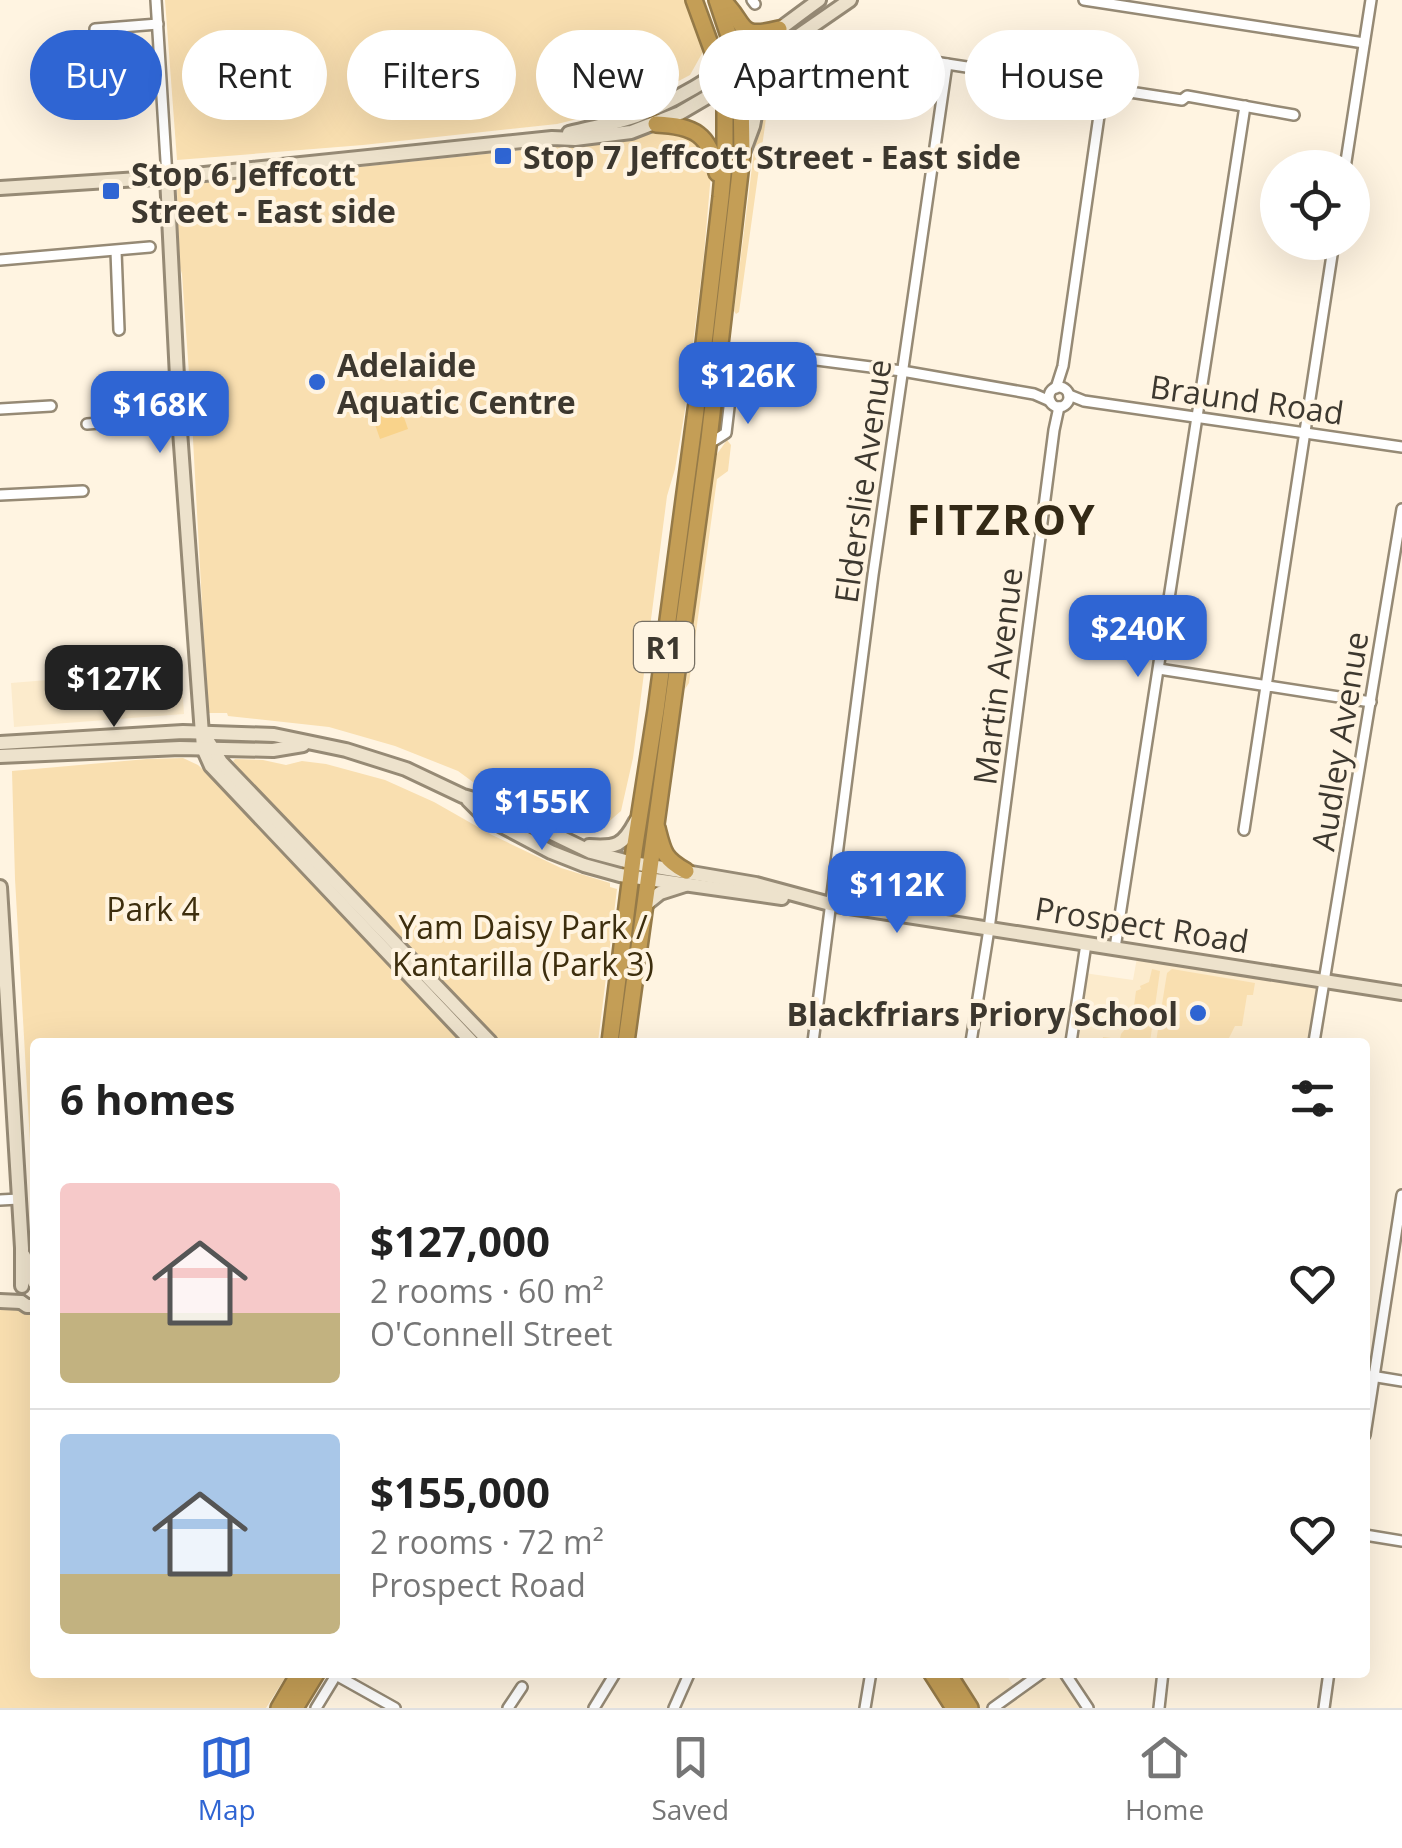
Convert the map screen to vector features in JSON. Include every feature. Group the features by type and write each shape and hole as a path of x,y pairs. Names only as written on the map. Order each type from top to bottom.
{"highway":[{"name":"R1","path":"694,0 705,30"},
{"name":"R1","path":"720,0 728,30"},
{"path":"720,0 744,29 756,35 779,29"},
{"name":"R1","path":"625,1038 622,1012 656,710 722,197 724,120"},
{"name":"R1","path":"647,816 673,696 709,439 742,155 742,120"},
{"path":"656,124 683,126 708,143 722,197"},
{"path":"698,395 709,366 714,327 724,320"},
{"path":"684,499 695,477 700,446 709,439"},
{"path":"667,621 677,618 686,554 696,528"},
{"path":"656,710 673,696"},
{"path":"647,816 666,857 687,878"},
{"name":"R1","path":"612,1038 622,1012 645,905 640,871"},
{"path":"279,1708 308,1678"},
{"path":"295,1708 309,1678"},
{"path":"936,1678 954,1708"},
{"path":"952,1678 970,1708"}],"main road":[{"path":"779,29 818,0"},
{"path":"808,30 850,0"},
{"path":"0,188 167,177 552,138 621,122 699,88"},
{"path":"552,138 575,140 631,132 680,114 699,98"},
{"path":"742,155 755,120"},
{"path":"167,177 179,417 202,732 211,766 464,1038"},
{"name":"Prospect Road","path":"0,743 202,732 274,735 391,764 492,804 571,844 640,871"},
{"name":"Prospect Road","path":"0,756 208,748 273,750 310,744"},
{"path":"208,748 486,1038"},
{"name":"Prospect Road","path":"464,796 485,816 584,865 756,884 830,904 1402,993"},
{"path":"571,844 600,847 620,843 647,816"},
{"path":"645,905 687,878"},
{"path":"0,887 10,1152 29,1297 0,1299"}],"street":[{"path":"156,0 167,177"},
{"path":"1084,0 1364,43"},
{"path":"1349,150 1371,0"},
{"path":"95,30 158,24"},
{"path":"947,64 965,67"},
{"name":"Elderslie Avenue","path":"813,1038 947,64"},
{"path":"1139,94 1182,100 1187,96 1294,115"},
{"path":"1115,948 1245,106"},
{"name":"Martin Avenue","path":"972,1038 1098,120"},
{"path":"0,260 150,247"},
{"path":"116,250 119,330"},
{"path":"1244,830 1331,260"},
{"path":"709,439 716,440 726,433 735,356 739,350 1059,397"},
{"name":"Braund Road","path":"1059,397 1402,447"},
{"path":"0,409 51,406"},
{"path":"87,424 179,417"},
{"path":"0,495 84,490"},
{"name":"Audley Avenue","path":"1315,1038 1402,509"},
{"path":"1160,669 1371,702"},
{"path":"1072,1038 1086,944"},
{"path":"1402,1195 1370,1375 1402,1380"},
{"path":"0,1200 19,1200"},
{"path":"1370,1537 1402,1541"},
{"path":"316,1708 335,1678"},
{"path":"344,1678 395,1708"},
{"path":"603,1694 607,1678"},
{"path":"594,1708 612,1678"},
{"path":"675,1708 688,1678"},
{"path":"865,1708 869,1678"},
{"path":"993,1708 1036,1678"},
{"path":"1068,1678 1088,1708"},
{"path":"1158,1708 1163,1678"},
{"path":"1324,1708 1328,1678"},
{"path":"508,1708 522,1687"}],"shaded area":[{"path":"395,391 408,429 380,439 367,401"},
{"path":"181,669 184,714 14,727 11,683"},
{"name":"Blackfriars Priory School","path":"1138,952 1324,980 1315,1038 1074,1038 1084,973 1133,980"},
{"path":"942,1678 1008,1678 1017,1691 1036,1678 1067,1678 1088,1708 962,1708"}],"green space":[{"path":"165,0 685,0 699,37 699,59 690,75 679,81 679,30 536,30 536,120 573,120 557,124 177,160"},
{"path":"758,120 766,120 739,312 734,311"},
{"path":"672,129 698,138 712,162 685,410 667,496 633,758 621,811 599,830 529,809 458,771 395,746 329,727 208,713 177,189 183,185 604,142"},
{"path":"727,440 731,445 728,471 717,479 689,683 685,689 713,474 717,454"},
{"name":"Park 4","path":"183,758 198,765 297,859 460,1038 30,1038 30,1142 12,771"},
{"name":"Yam Daisy Park / Kantarilla (Park 3)","path":"233,761 326,764 385,780 561,868 610,883 610,887 617,889 598,1038 493,1038 403,947"},
{"path":"1152,969 1160,971 1151,1038 1120,1038 1136,1016 1136,991 1149,982"},
{"path":"1172,969 1255,983 1253,995 1247,995 1242,1026 1235,1026 1229,1038 1157,1038 1167,973"},
{"path":"0,1307 30,1312 30,1678 285,1678 266,1708 0,1708"}],"place":[{"name":"Stop 7 Jeffcott Street - East side","path":"503,156"},
{"name":"Stop 6 Jeffcott Street - East side","path":"111,191"},
{"name":"Adelaide Aquatic Centre","path":"317,382"},
{"name":"Blackfriars Priory School","path":"1198,1013"}],"district":[{"name":"FITZROY","path":"1002,518"}]}
